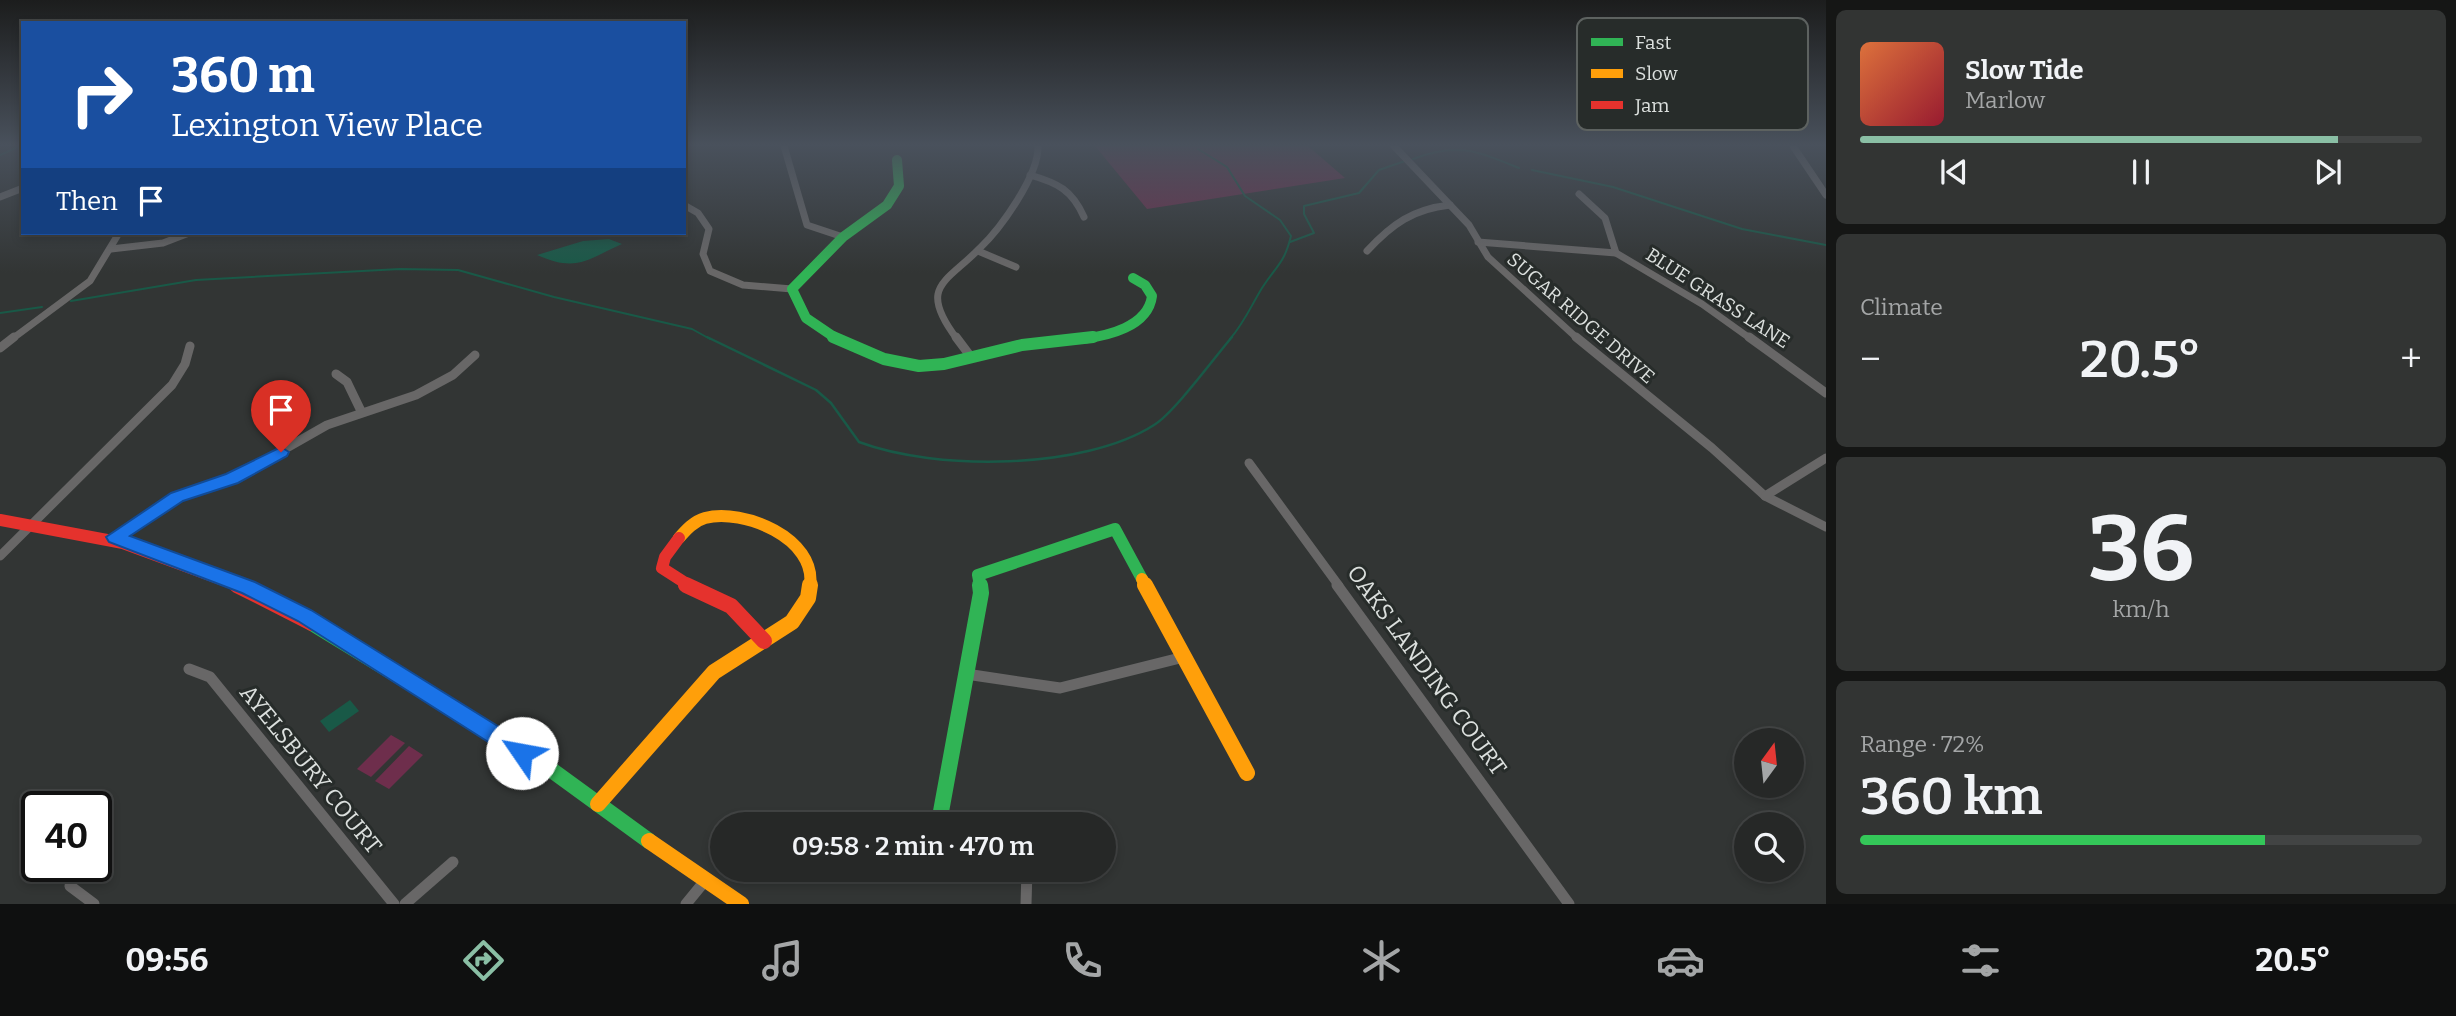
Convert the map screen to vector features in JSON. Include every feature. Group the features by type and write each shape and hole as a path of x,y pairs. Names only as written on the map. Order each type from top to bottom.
{"street":[{"path":"796,188 807,225 843,237"},
{"path":"792,289 843,237 887,205 898,188"},
{"path":"971,357 942,316 938,292 944,277 978,251 992,235 1022,188"},
{"path":"1069,188 1084,217"},
{"name":"SUGAR RIDGE DRIVE","path":"1434,188 1469,225 1478,242 1509,278 1568,331 1712,448 1765,496 1826,527"},
{"path":"0,197 21,189"},
{"path":"1579,194 1600,209 1610,223 1616,253"},
{"path":"1367,251 1398,218 1423,207 1450,205"},
{"path":"686,206 698,213 709,229 703,260 708,269 735,284 792,289"},
{"path":"0,348 90,281 118,235"},
{"path":"111,249 163,243 184,235"},
{"name":"BLUE GRASS LANE","path":"1478,242 1616,253 1702,304 1826,393"},
{"path":"978,251 1016,267"},
{"path":"792,289 807,319 885,360 908,366 933,366 1010,347 1106,335 1123,329 1136,321 1152,304 1153,293 1146,283 1133,278"},
{"path":"0,555 172,385 186,364 190,346"},
{"path":"115,537 177,497 232,479 327,425 361,411 416,395 453,375 475,355"},
{"path":"335,373 347,382 361,411"},
{"path":"1765,496 1826,458"},
{"name":"OAKS LANDING COURT","path":"1249,463 1569,904"},
{"path":"598,804 705,682 730,659 765,641 789,626 803,609 811,580 800,552 775,532 746,520 717,516 690,525 664,555 662,568 685,584 731,606 765,641"},
{"path":"0,520 33,521 115,537 249,587 305,616 406,677 598,804 704,882 741,904"},
{"path":"941,812 981,593 978,576 1115,529 1247,773"},
{"path":"965,674 1060,688 1184,657"},
{"name":"AYELSBURY COURT","path":"189,669 210,677 394,904"},
{"path":"405,904 453,862"},
{"path":"686,904 704,882"},
{"path":"1026,904 1027,882"},
{"path":"70,886 94,904"}],"shaded area":[{"path":"1130,188 1280,188 1147,209"},
{"path":"609,239 622,244 582,262 562,263 537,255 583,241"},
{"path":"350,700 359,711 329,732 320,721"},
{"path":"391,735 405,743 371,777 357,769"},
{"path":"409,746 423,755 389,789 375,781"}],"waterway":[{"path":"1230,339 1283,259 1291,236 1280,220 1245,196 1240,188"},
{"path":"1290,242 1314,233 1304,214 1304,206 1359,193 1363,188"},
{"path":"1617,188 1742,229 1826,245"},
{"path":"71,301 196,280 400,269 458,270 554,297 692,329 710,339"},
{"path":"0,313 42,307"},
{"path":"707,337 816,390 831,403 859,442 928,458 968,461 1050,458 1089,451 1124,440 1162,419 1232,337"}],"traffic: fast":[{"path":"898,188 887,205 843,237 792,289 806,318 831,337 866,353 902,364 933,366 1011,347 1092,338 1111,333 1141,318 1150,305 1151,292 1133,278"},
{"path":"941,812 981,593 978,575 1115,529 1142,579"},
{"path":"312,623 546,766 649,841"}],"traffic: slow":[{"path":"598,804 706,679 734,657 782,630 801,611 808,598 811,579 806,561 795,546 761,524 741,518 704,518 693,524 679,538"},
{"path":"1142,579 1247,773"},
{"path":"649,841 741,904"}],"traffic: jam":[{"path":"0,520 83,534 161,555 237,585 312,623"},
{"path":"679,538 665,557 662,568 685,584 731,606 764,641"}],"route":[{"path":"281,452 232,479 177,497 142,517 115,537 249,587 305,616 337,638 406,677 522,753"}]}
